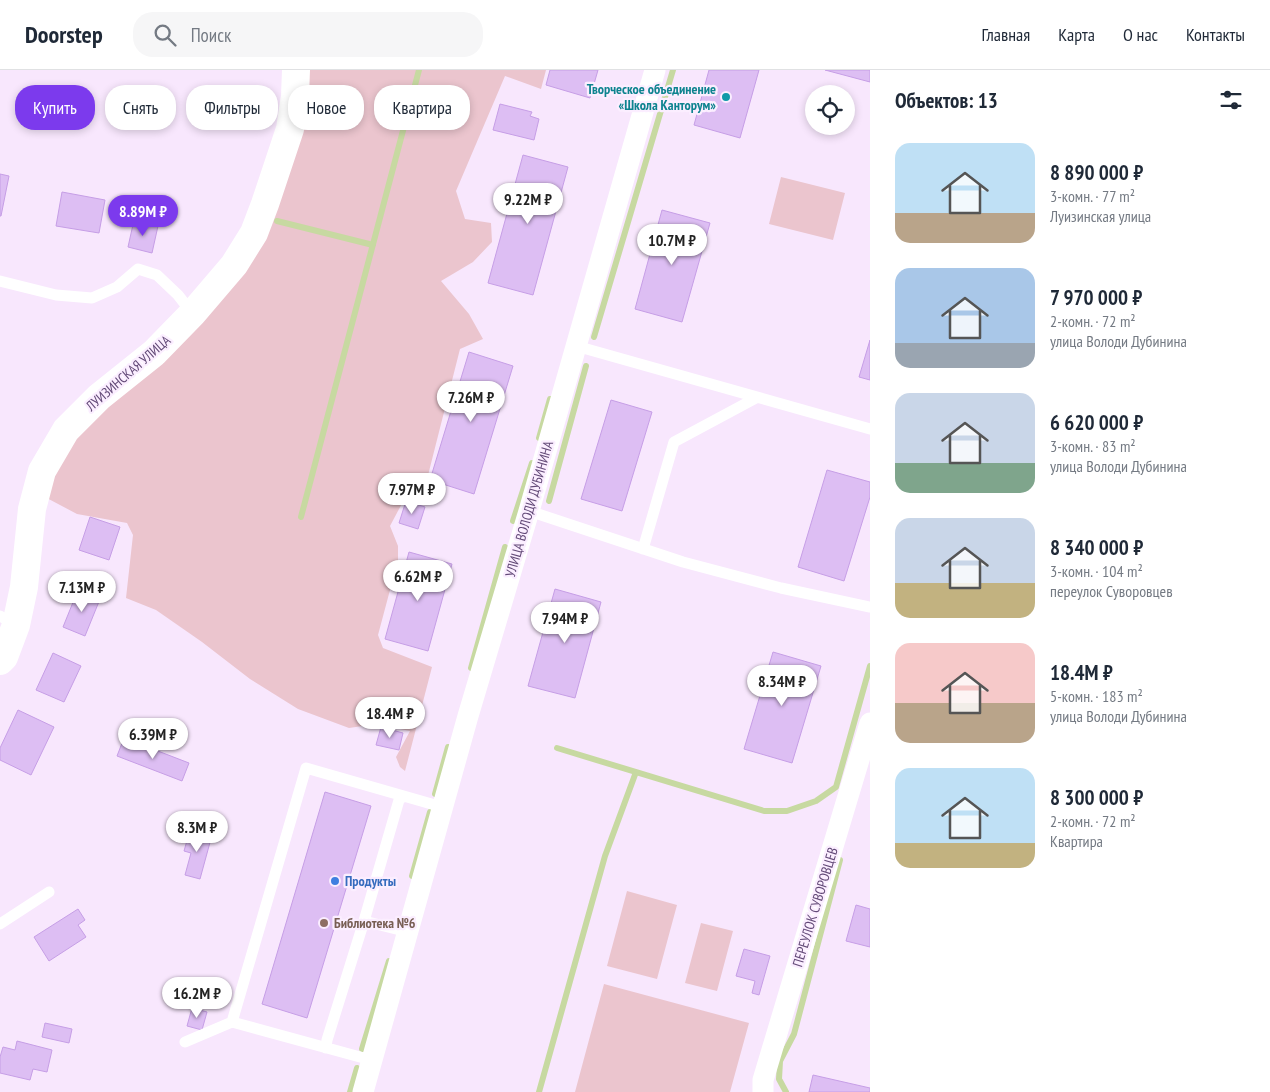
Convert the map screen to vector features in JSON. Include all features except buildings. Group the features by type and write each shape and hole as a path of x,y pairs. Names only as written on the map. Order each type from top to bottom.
{"street":[{"name":"ЛУИЗИНСКАЯ УЛИЦА","path":"0,661 4,657 8,621 24,587 32,510 42,471 66,430 98,397 154,353 193,314 234,265 254,233 290,129 295,96 296,70"},
{"name":"УЛИЦА ВОЛОДИ ДУБИНИНА","path":"363,1092 468,716 529,511 655,70"},
{"name":"ПЕРЕУЛОК СУВОРОВЦЕВ","path":"763,1092 763,1080 870,723"}],"lane":[{"path":"0,281 56,295 92,298 117,287 138,269 157,275 178,295 193,314"},
{"path":"576,346 870,430"},
{"path":"643,549 674,442 756,398"},
{"path":"529,511 643,549 781,588 870,607"},
{"path":"232,1022 306,768 442,807"},
{"path":"326,1048 399,800 403,796"},
{"path":"0,924 49,892"},
{"path":"364,921 408,932"},
{"path":"185,1042 232,1022 371,1060"}],"shaded area":[{"path":"307,70 546,70 541,89 505,76 456,191 465,219 491,223 492,242 473,262 441,281 469,314 483,339 460,349 422,499 407,494 390,526 398,546 398,560 378,635 383,648 432,667 405,771 400,767 396,757 410,731 376,724 349,728 298,709 250,679 156,610 126,598 133,535 127,523 77,514 43,496 77,431 247,260 288,130 364,130 364,85 302,85"},
{"path":"781,177 845,193 833,240 769,224"},
{"path":"627,891 677,905 657,979 607,966"},
{"path":"701,923 733,931 717,991 685,983"},
{"path":"604,984 749,1023 730,1092 575,1092"}],"waterway":[{"path":"301,517 419,70"},
{"path":"594,337 673,70"},
{"path":"277,221 373,245"},
{"path":"549,501 586,366"},
{"path":"539,438 550,399"},
{"path":"513,521 532,463"},
{"path":"471,668 505,547"},
{"path":"557,748 764,811 787,811 816,801 836,787 870,666"},
{"path":"435,794 448,747"},
{"path":"539,1092 605,856 636,772"},
{"path":"412,876 430,812"},
{"path":"786,1092 779,1079 780,1061 794,1034 840,860"},
{"path":"362,1049 389,961"},
{"path":"350,1092 357,1068"}],"place":[{"name":"Творческое объединение «Школа Канторум»","path":"726,97"},
{"name":"Продукты","path":"335,881"},
{"name":"Библиотека №6","path":"324,923"}]}
